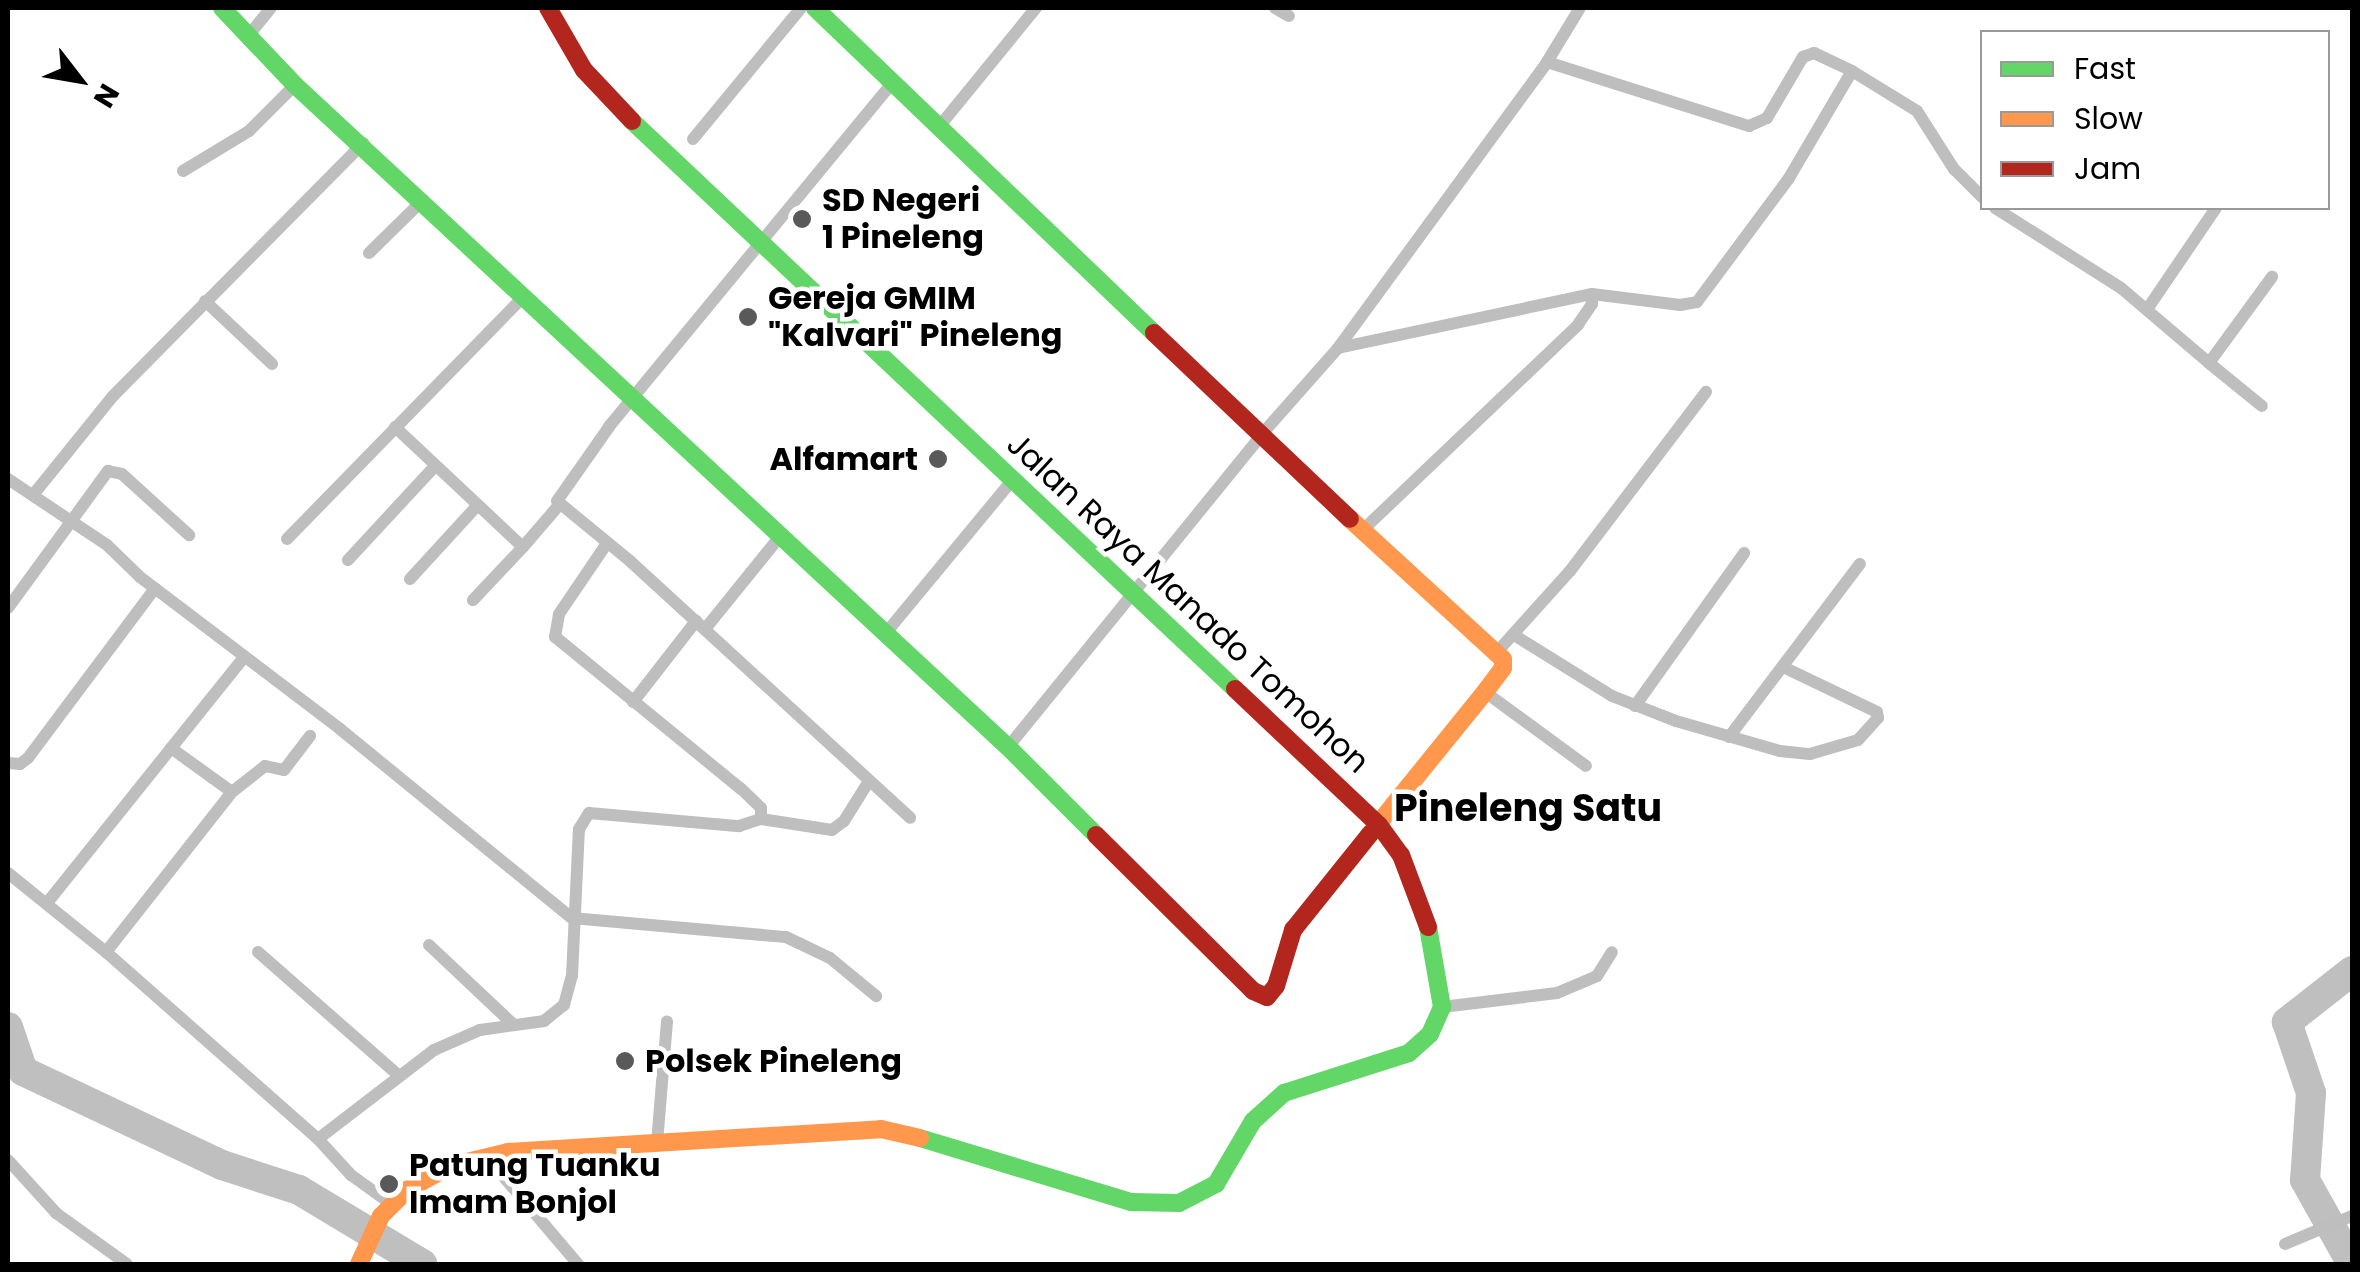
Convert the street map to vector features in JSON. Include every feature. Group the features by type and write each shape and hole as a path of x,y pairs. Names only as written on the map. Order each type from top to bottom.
{"main road":[{"path":"222,8 296,84 1008,747 1262,997 1270,995 1276,986 1288,937 1503,668 1497,652 1362,531 815,8"},
{"name":"Jalan Raya Manado Tomohon","path":"548,8 584,70 1379,825 1401,856 1419,895 1437,959 1442,1007"},
{"path":"360,1264 386,1210 443,1169 486,1155 871,1129 900,1131 1114,1198 1150,1205 1178,1203 1216,1184 1253,1120 1284,1092 1409,1053 1430,1034 1442,1007"}],"street":[{"path":"249,35 271,8"},
{"path":"693,139 800,8"},
{"path":"938,128 1036,8"},
{"path":"1274,8 1289,16"},
{"path":"1008,747 1262,434 1338,348 1547,62 1580,8"},
{"path":"1547,62 1741,126 1755,126 1766,118 1806,54 1852,71 1922,116 1954,170 1980,196"},
{"path":"1338,348 1592,294 1680,306 1697,302 1788,178 1852,71"},
{"path":"473,600 559,506 562,489 634,396 893,82"},
{"path":"184,171 249,131 296,84"},
{"path":"33,494 113,396 362,143"},
{"path":"370,253 423,200"},
{"path":"1998,210 2148,308 2262,406"},
{"path":"2148,308 2215,210"},
{"path":"2209,362 2272,277"},
{"path":"1362,531 1578,325 1592,304 1592,294"},
{"path":"286,540 523,297"},
{"path":"205,301 272,364"},
{"path":"1497,652 1604,528 1706,392"},
{"path":"395,427 523,547"},
{"path":"348,560 435,466"},
{"path":"8,608 108,471 114,470 189,535"},
{"path":"885,634 1013,478"},
{"path":"8,479 72,519 244,658 340,728 572,918 786,937 830,958 876,996"},
{"path":"410,580 477,506"},
{"path":"559,506 608,543 701,625 910,818"},
{"path":"633,702 781,535"},
{"path":"608,543 558,614 555,637 756,802 761,819"},
{"path":"1635,706 1744,552"},
{"path":"1730,737 1786,668 1860,564"},
{"path":"8,763 20,764 28,758 155,588"},
{"path":"1514,635 1635,706 1780,751 1810,754 1858,740 1878,718 1876,712 1786,668"},
{"path":"47,902 244,658"},
{"path":"1485,692 1586,766"},
{"path":"106,952 232,792 264,766 284,770 310,736"},
{"path":"171,748 232,792"},
{"path":"318,1140 397,1074 458,1038 544,1021 564,1006 572,976 579,829 589,812 739,826 761,819 832,830 844,821 870,781"},
{"path":"8,873 106,952 318,1140 386,1210"},
{"path":"430,945 514,1025"},
{"path":"258,952 397,1074"},
{"path":"1442,1007 1557,993 1597,976 1612,952"},
{"path":"656,1143 667,1021"},
{"path":"486,1155 578,1264"},
{"path":"8,1160 56,1213 127,1264"},
{"path":"2285,1244 2346,1218"}],"waterway":[{"path":"2352,971 2287,1022 2311,1093 2305,1180 2352,1264"},
{"path":"8,1027 23,1071 222,1165 299,1190 422,1264"}],"traffic: fast":[{"path":"222,8 295,85 1008,747 1096,835"},
{"path":"815,8 1154,333"},
{"path":"632,121 1235,689"},
{"path":"920,1138 1131,1202 1179,1203 1216,1184 1253,1121 1284,1093 1409,1053 1430,1034 1442,1007 1428,927"}],"traffic: slow":[{"path":"1350,519 1503,659 1503,668 1485,692 1370,834"},
{"path":"359,1264 381,1216 407,1190 450,1166 508,1152 881,1129 920,1138"}],"traffic: jam":[{"path":"548,8 584,70 632,121"},
{"path":"1154,333 1350,519"},
{"path":"1235,689 1379,825 1401,855 1428,927"},
{"path":"1096,835 1253,991 1267,997 1276,986 1293,930 1370,834"}],"place":[{"name":"SD Negeri 1 Pineleng","path":"802,219"},
{"name":"Gereja GMIM \"Kalvari\" Pineleng","path":"748,317"},
{"name":"Alfamart","path":"938,459"},
{"name":"Polsek Pineleng","path":"625,1061"},
{"name":"Patung Tuanku Imam Bonjol","path":"389,1184"}],"district":[{"name":"Pineleng Satu","path":"1528,808"}]}
